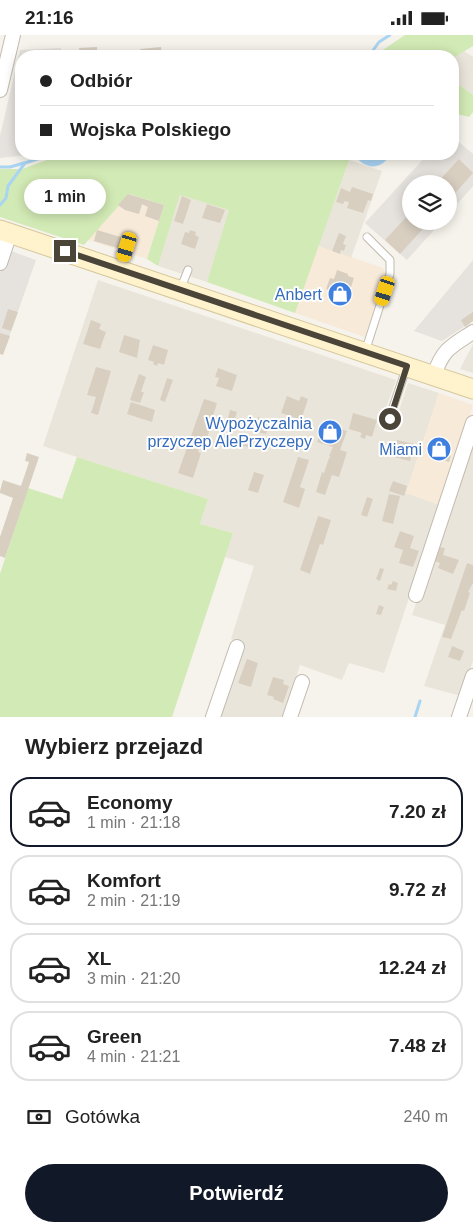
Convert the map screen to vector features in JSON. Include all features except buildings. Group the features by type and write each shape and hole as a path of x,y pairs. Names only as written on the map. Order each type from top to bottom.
{"main road":[{"path":"5,231 473,389"}],"street":[{"path":"0,90 13,35"},
{"path":"0,263 5,231"},
{"path":"439,377 440,360 446,350 473,332"},
{"path":"416,595 473,423"},
{"path":"213,717 237,647"},
{"path":"459,717 473,676"},
{"path":"290,717 302,682"}],"lane":[{"path":"365,352 390,274 390,260 367,237"},
{"path":"120,270 127,247"},
{"path":"180,290 188,270"},
{"path":"390,419 407,366"}],"shaded area":[{"path":"61,48 61,50 20,50"},
{"path":"464,51 473,57 473,95 459,84 459,54"},
{"path":"15,72 15,156 0,158 0,136"},
{"path":"459,142 473,154 473,186 457,204 457,175 409,175 423,160 459,160"},
{"path":"349,160 382,171 351,258 318,246"},
{"path":"402,182 402,230 434,230 407,260 365,223"},
{"path":"128,194 164,205 147,259 88,240"},
{"path":"180,195 230,210 207,282 158,266"},
{"name":"Anbert","path":"318,246 383,268 385,274 365,337 295,313"},
{"path":"8,250 36,260 9,337 0,334 0,273"},
{"path":"473,260 473,321 442,341 414,331"},
{"path":"98,280 396,380 382,419 395,423 408,383 439,393 406,493 440,505 384,673 349,663 342,680 300,665 283,717 219,717 243,643 231,639 254,566 225,557 233,533 200,524 208,499 43,446"},
{"path":"473,344 473,373 460,369"},
{"name":"Miami","path":"439,393 473,405 440,505 406,493"},
{"path":"473,435 473,661 461,696 424,686 445,625 412,615"}],"green space":[{"path":"405,35 473,35 473,46 459,54 459,50 383,50"},
{"path":"459,84 473,95 473,112 469,117 459,114"},
{"path":"47,160 349,160 295,313 207,282 229,210 180,195 158,266 147,259 164,205 129,194 84,245 0,217 0,169 22,169"},
{"path":"77,457 208,499 200,524 233,533 172,717 0,717 0,574 28,488 62,499"}],"water":[{"path":"359,160 387,160 378,166 367,166"}],"waterway":[{"path":"373,50 379,42 390,35"},
{"path":"0,205 6,198 8,186 25,163 34,160"},
{"path":"0,167 10,167 24,163"},
{"path":"415,717 420,701"}],"place":[{"name":"Anbert","path":"340,294"},
{"name":"Wypożyczalnia przyczep AlePrzyczepy","path":"330,432"},
{"name":"Miami","path":"439,449"}],"route":[{"path":"65,251 407,366 390,419"}]}
